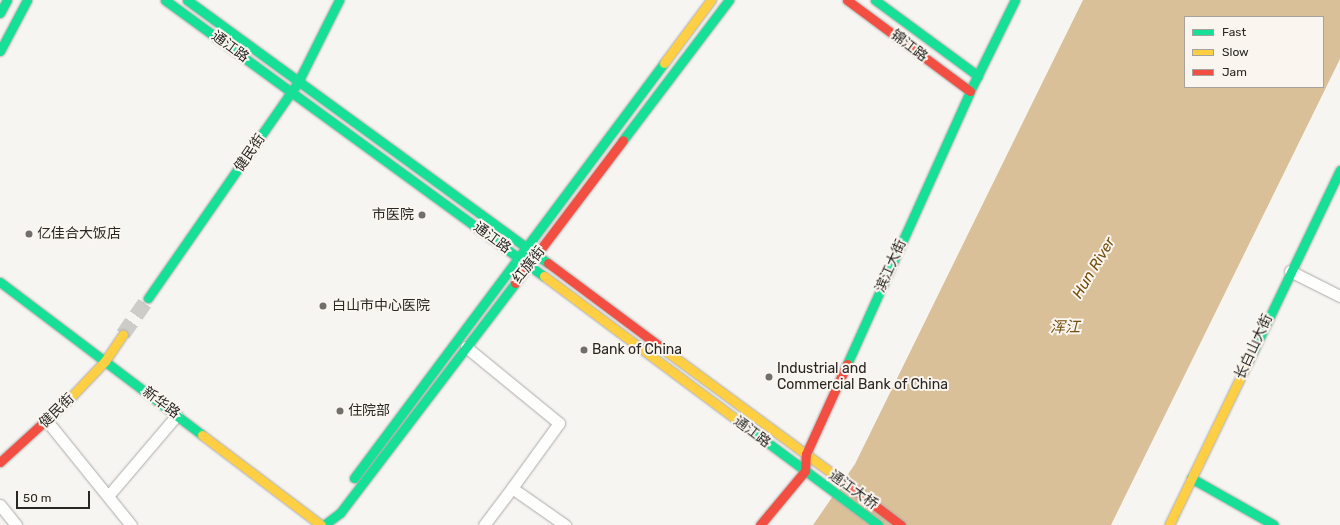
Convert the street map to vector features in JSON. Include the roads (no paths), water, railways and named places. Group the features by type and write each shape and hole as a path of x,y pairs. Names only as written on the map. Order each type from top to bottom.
{"main road":[{"path":"0,13 7,0"},
{"path":"0,51 27,0"},
{"name":"通江路","path":"165,0 519,257 816,480"},
{"name":"通江路","path":"187,0 537,254 806,454 824,469"},
{"name":"健民街","path":"148,298 292,92 339,0"},
{"path":"350,483 711,0"},
{"name":"红旗街","path":"323,525 340,513 729,0"},
{"name":"锦江路","path":"847,0 970,91"},
{"name":"锦江路","path":"875,0 978,76"},
{"name":"滨江大街","path":"805,471 806,454 970,91 1015,0"},
{"name":"长白山大街","path":"1239,403 1340,170"},
{"name":"长白山大街","path":"1168,525 1295,273 1327,221"},
{"name":"新华路","path":"0,282 323,525"},
{"name":"健民街","path":"0,462 47,421 105,361 123,334"},
{"name":"通江大桥","path":"824,469 901,525"},
{"path":"760,525 805,471"},
{"path":"1191,478 1274,525"},
{"name":"通江大桥","path":"816,480 878,525"},
{"path":"323,525 331,508"}],"street":[{"path":"1295,273 1340,296"},
{"path":"466,347 559,423 484,525"},
{"path":"108,496 176,415"},
{"path":"47,421 132,525"},
{"path":"512,488 565,525"},
{"path":"0,505 16,525"}],"water":[{"name":"浑江","path":"1083,0 1340,0 1340,59 1111,525 813,525 855,464"}],"tunnel":[{"path":"123,334 148,298"}],"place":[{"name":"市医院","path":"422,215"},
{"name":"亿佳合大饭店","path":"29,234"},
{"name":"白山市中心医院","path":"323,306"},
{"name":"Bank of China","path":"584,350"},
{"name":"Industrial and Commercial Bank of China","path":"769,377"},
{"name":"住院部","path":"340,411"}],"water label":[{"name":"Hun River","path":"1094,268"}]}
